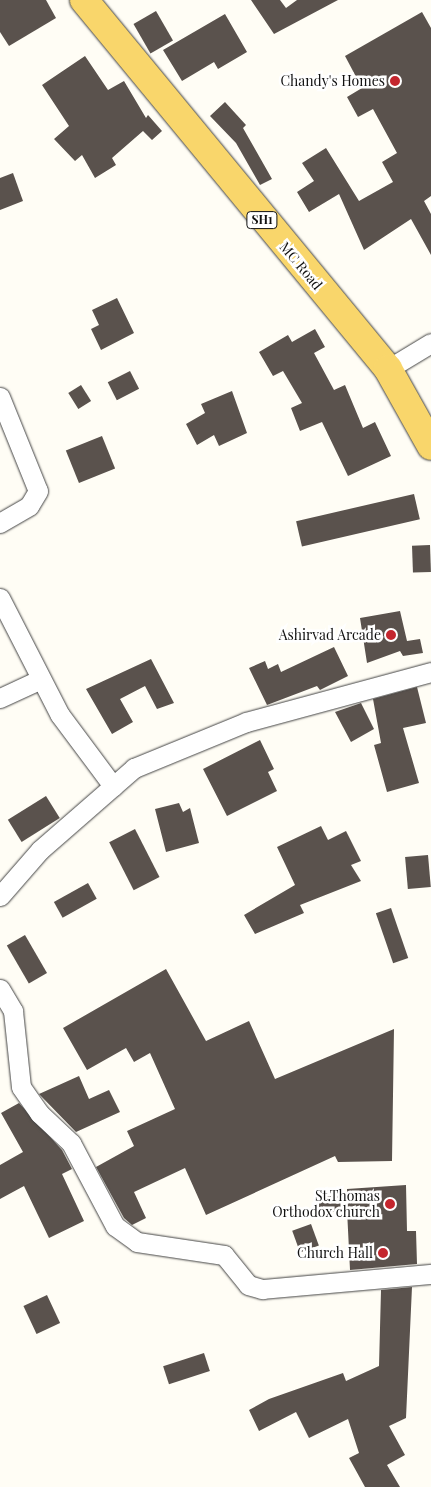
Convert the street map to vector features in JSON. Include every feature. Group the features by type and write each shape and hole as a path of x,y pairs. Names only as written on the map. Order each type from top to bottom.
{"main road":[{"name":"MC Road","path":"84,0 388,369 431,446"}],"street":[{"path":"388,369 431,343"},
{"path":"0,397 38,491 29,506 0,523"},
{"path":"0,598 60,715 113,786"},
{"path":"0,896 40,850 134,768 246,722 431,672"},
{"path":"0,698 41,679"},
{"path":"0,989 12,1011 21,1087 71,1143 115,1226 137,1242 224,1254 248,1285 262,1289 431,1274"}],"building":[{"path":"0,0 46,0 56,18 9,46 0,32"},
{"path":"251,0 280,0 286,8 297,0 338,0 274,34"},
{"path":"156,11 173,40 150,53 133,24"},
{"path":"422,12 431,28 431,196 424,201 431,214 431,255 411,219 364,250 339,194 309,212 297,192 314,181 302,163 326,148 359,201 393,182 382,162 397,153 373,109 358,117 347,97 362,88 345,56"},
{"path":"225,14 247,52 218,69 214,62 182,81 163,50"},
{"path":"85,56 108,90 124,81 146,118 148,115 162,131 152,140 143,131 112,158 116,165 95,178 82,155 75,161 54,139 69,126 42,85"},
{"path":"225,102 246,125 243,128 272,179 260,185 236,143 210,116"},
{"path":"13,173 23,201 0,210 0,178"},
{"path":"117,298 134,333 101,350 91,329 99,325 92,310"},
{"path":"315,329 325,347 314,353 334,390 345,385 363,428 375,422 391,456 348,476 322,422 300,431 291,408 302,403 283,371 273,376 259,352 288,335 292,342"},
{"path":"130,371 139,389 117,400 108,382"},
{"path":"81,385 91,401 78,409 68,393"},
{"path":"232,391 247,433 219,446 214,435 197,445 186,424 205,413 201,404"},
{"path":"102,436 115,468 79,483 66,451"},
{"path":"414,494 420,519 302,547 296,521"},
{"path":"430,545 431,572 413,573 412,546"},
{"name":"Ashirvad Arcade","path":"400,611 407,641 420,639 423,653 403,656 400,651 367,663 360,618"},
{"path":"334,647 348,676 320,690 317,686 267,705 249,668 265,661 268,669 278,664 281,672"},
{"path":"151,659 174,703 157,709 145,686 120,699 133,722 112,734 86,689"},
{"path":"417,687 426,723 403,728 419,783 387,792 374,745 381,743 373,699"},
{"path":"361,703 374,729 351,742 335,712"},
{"path":"260,740 274,769 268,772 277,791 227,816 203,769"},
{"path":"46,796 60,818 22,842 8,820"},
{"path":"179,803 183,812 190,808 199,843 166,852 155,809"},
{"path":"321,826 328,840 346,831 361,861 351,865 361,881 300,905 304,913 255,934 244,915 295,885 277,847"},
{"path":"135,829 160,877 134,890 109,842"},
{"path":"428,855 431,887 408,889 405,857"},
{"path":"88,883 97,899 63,918 54,902"},
{"path":"391,908 408,958 393,963 376,913"},
{"path":"25,935 47,973 29,984 7,946"},
{"path":"166,969 206,1041 249,1021 275,1079 394,1029 392,1161 338,1162 335,1156 206,1215 185,1168 134,1192 146,1218 132,1225 124,1218 96,1167 134,1146 127,1131 175,1109 150,1053 134,1062 126,1048 87,1070 63,1028"},
{"path":"79,1076 89,1099 109,1090 120,1112 76,1132 39,1094"},
{"path":"19,1103 62,1150 72,1169 62,1174 84,1221 49,1238 24,1186 0,1199 0,1165 23,1152 1,1113"},
{"path":"406,1185 407,1231 416,1231 417,1264 350,1270 347,1210 318,1214 316,1198 347,1194 347,1189"},
{"path":"311,1224 319,1246 300,1252 292,1231"},
{"path":"412,1287 406,1418 389,1426 405,1455 387,1465 400,1487 365,1487 349,1458 359,1453 348,1419 309,1438 296,1412 259,1431 249,1410 269,1399 343,1373 346,1381 379,1366 381,1290"},
{"path":"47,1295 60,1323 37,1334 23,1306"},
{"path":"204,1353 210,1371 169,1384 163,1366"}],"place":[{"name":"Chandy's Homes","path":"395,81"},
{"name":"Ashirvad Arcade","path":"391,635"},
{"name":"St.Thomas Orthodox church","path":"390,1204"},
{"name":"Church Hall","path":"383,1253"}]}
